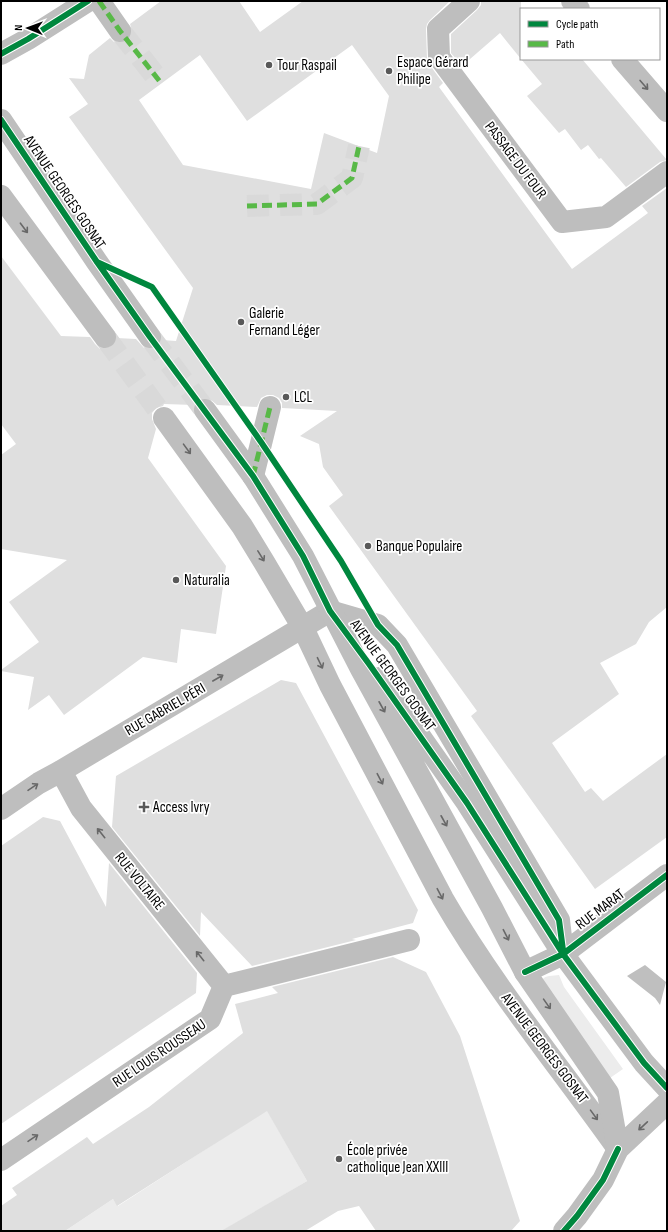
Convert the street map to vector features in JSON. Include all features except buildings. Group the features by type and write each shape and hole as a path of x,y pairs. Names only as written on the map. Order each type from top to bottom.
{"main road":[{"path":"1,54 28,39 88,1"},
{"path":"99,1 120,31"},
{"name":"PASSAGE DU FOUR","path":"469,1 438,30 439,57 562,222 606,217 667,172"},
{"path":"623,60 667,111"},
{"name":"AVENUE GEORGES GOSNAT","path":"1,120 97,262 150,337"},
{"path":"1,196 105,336"},
{"path":"252,476 270,407"},
{"name":"AVENUE GEORGES GOSNAT","path":"205,410 252,476 303,556 330,611 492,908 525,972 608,1092 618,1148"},
{"name":"AVENUE GEORGES GOSNAT","path":"164,418 242,526 303,628 330,685 458,925 497,984 618,1148"},
{"name":"AVENUE GEORGES GOSNAT","path":"330,611 370,664 468,803 563,954 644,1063 667,1088"},
{"name":"AVENUE GEORGES GOSNAT","path":"330,611 378,625 397,645 559,920 563,954"},
{"name":"RUE GABRIEL PÉRI","path":"1,808 39,783 330,611"},
{"name":"RUE VOLTAIRE","path":"61,771 82,808 224,986"},
{"name":"RUE MARAT","path":"525,972 563,954 667,875"},
{"path":"224,986 408,940"},
{"name":"RUE LOUIS ROUSSEAU","path":"1,1160 210,1019 224,986"},
{"path":"564,1231 577,1216 602,1180 618,1148 667,1103"}],"shaded area":[{"path":"645,965 666,982 660,1005 655,998 627,976"},
{"path":"559,975 564,987 623,1069 610,1078 542,980 547,976"},
{"path":"267,1110 307,1181 222,1231 65,1231 113,1199 118,1206"}],"tunnel":[{"path":"120,31 161,83"},
{"path":"247,206 317,204 352,178 359,146"},
{"path":"105,337 164,418"},
{"path":"150,337 205,410"}],"marked path":[{"path":"99,1 120,31 161,83"},
{"path":"247,206 317,204 352,178 359,146"},
{"path":"253,476 270,407"}],"cycle path":[{"path":"1,54 28,39 88,1"},
{"path":"1,120 97,262 150,337 253,476 303,556 330,611 467,803 563,954 644,1063 667,1088"},
{"path":"97,262 152,287 261,442 341,561 378,625 397,645 559,920 563,950"},
{"path":"525,972 563,954 667,875"},
{"path":"564,1231 577,1216 603,1180 618,1149"}],"place":[{"name":"Tour Raspail","path":"269,65"},
{"name":"Espace Gérard Philipe","path":"389,71"},
{"name":"Galerie Fernand Léger","path":"241,322"},
{"name":"LCL","path":"286,397"},
{"name":"Banque Populaire","path":"368,546"},
{"name":"Naturalia","path":"176,580"},
{"name":"Access Ivry","path":"144,807"},
{"name":"École privée catholique Jean XXIII","path":"339,1159"}]}
